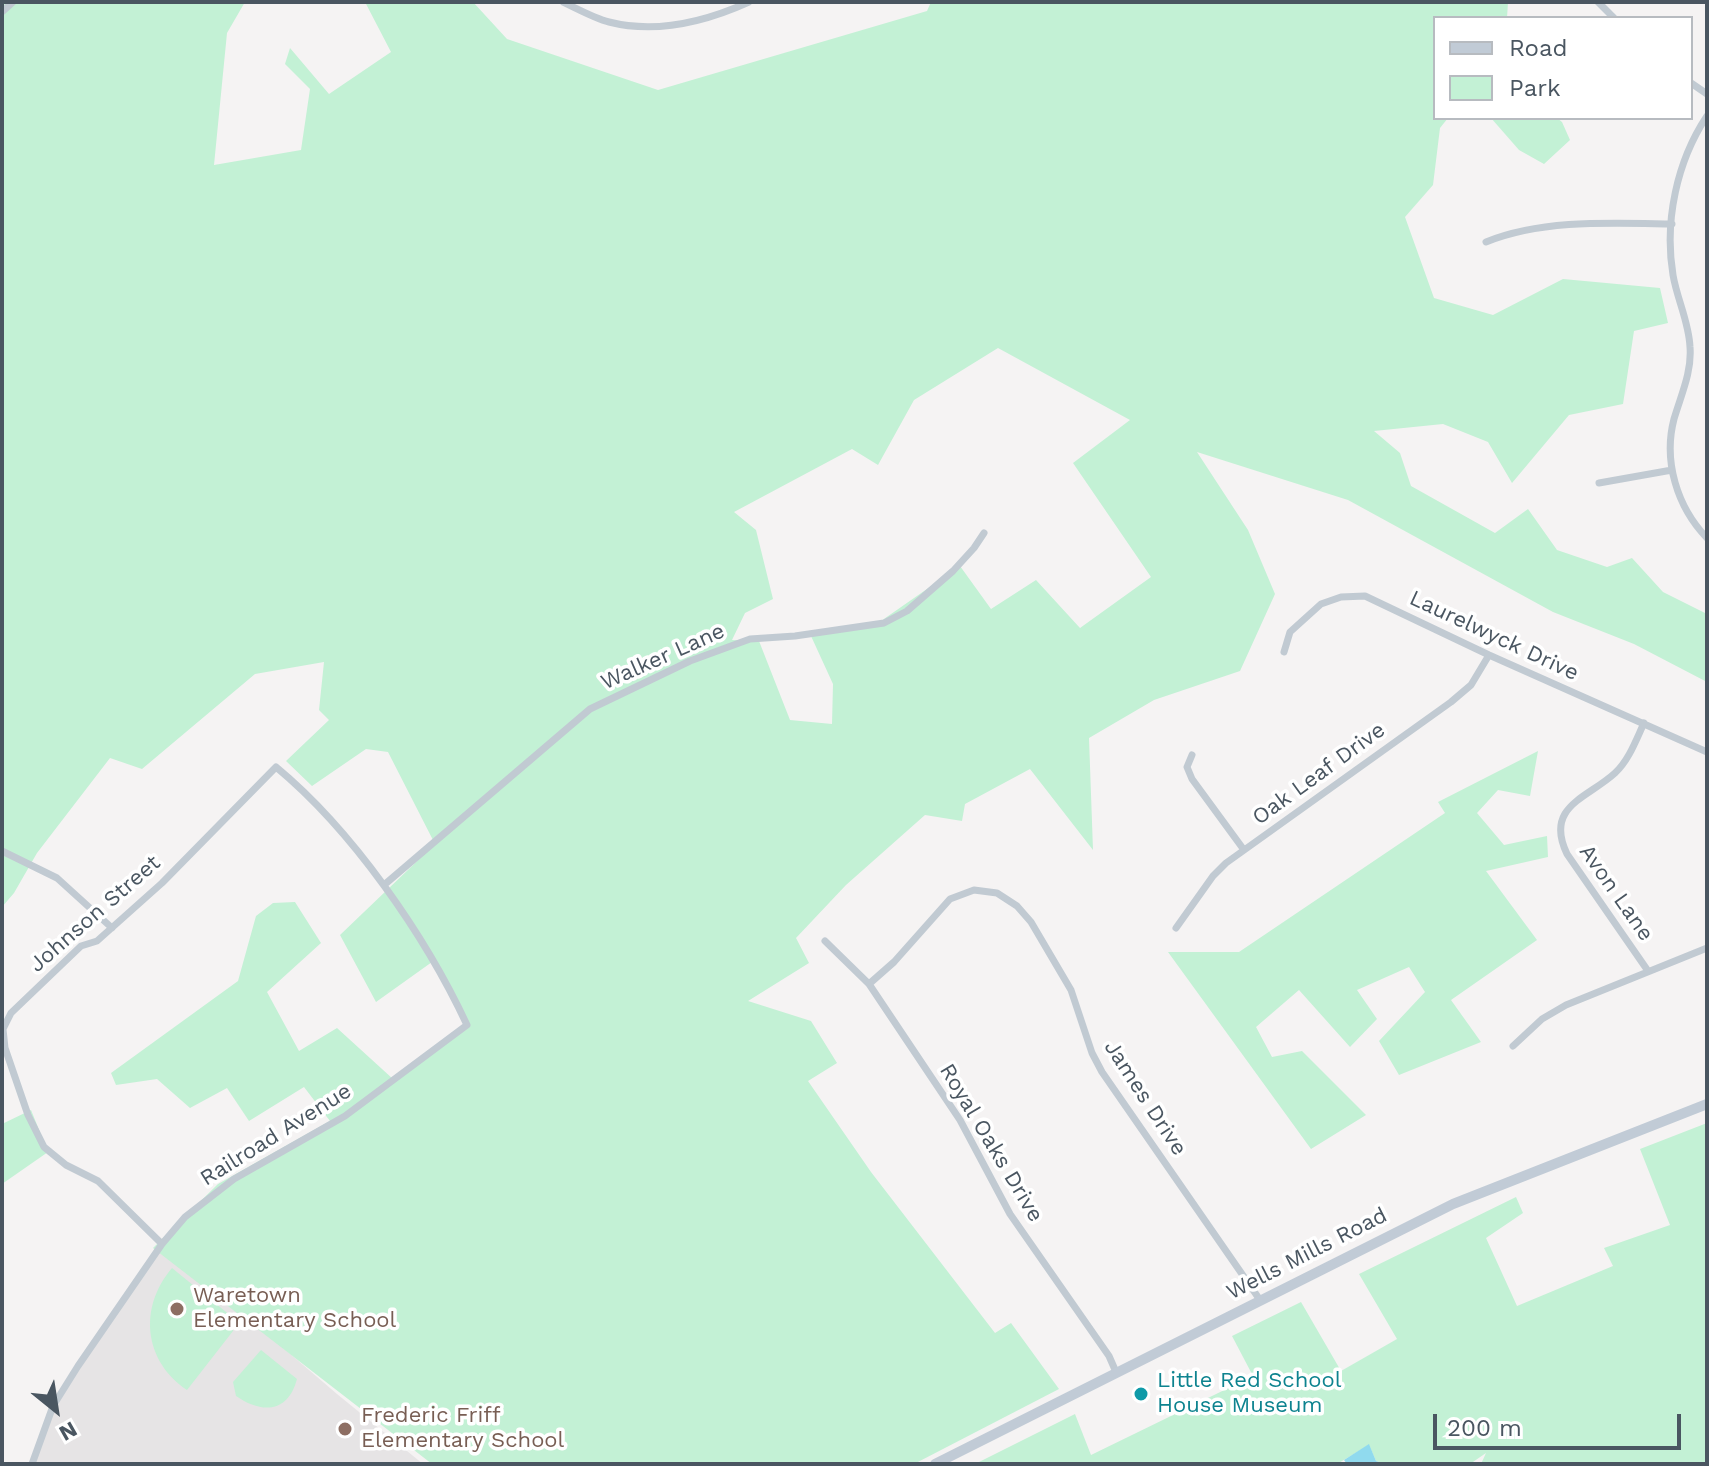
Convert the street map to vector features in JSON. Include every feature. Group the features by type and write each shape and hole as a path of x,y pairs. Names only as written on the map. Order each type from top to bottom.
{"main road":[{"name":"Wells Mills Road","path":"935,1464 1458,1201 1707,1104"}],"street":[{"path":"2,12 13,2"},
{"path":"563,2 607,22 633,26 695,22 749,2"},
{"path":"1707,116 1684,159 1673,205 1673,275 1691,348 1670,441 1672,470 1684,506 1696,527 1707,538"},
{"path":"1486,242 1524,232 1584,224 1672,224"},
{"path":"1599,483 1672,470"},
{"name":"Walker Lane","path":"384,885 590,709 690,661 750,639 884,623 907,611 953,571 984,533"},
{"name":"Laurelwyck Drive","path":"1284,652 1290,632 1313,610 1331,600 1351,595 1365,596 1707,752"},
{"name":"Oak Leaf Drive","path":"1176,928 1213,876 1244,850 1451,702 1471,685 1489,655"},
{"name":"Avon Lane","path":"1644,723 1621,766 1569,808 1561,821 1559,834 1567,854 1648,971"},
{"path":"1192,755 1187,767 1192,779 1244,850"},
{"name":"Johnson Street","path":"162,1244 98,1181 66,1165 44,1147 28,1115 3,1038 3,1029 11,1013 81,946 97,941 162,883 276,767 315,800 384,885"},
{"path":"2,851 57,878 112,928"},
{"name":"Railroad Avenue","path":"32,1464 53,1406 162,1244 185,1217 234,1179 345,1116 467,1025 443,976 384,885"},
{"name":"James Drive","path":"869,984 894,962 950,899 974,890 986,890 1007,897 1031,922 1071,990 1092,1053 1102,1072 1260,1300"},
{"name":"Royal Oaks Drive","path":"825,941 869,984 960,1120 1010,1214 1109,1356 1116,1372"},
{"path":"1513,1046 1542,1019 1566,1005 1707,948"}],"shaded area":[{"name":"Waretown Elementary School","path":"162,1244 423,1464 32,1464 53,1406"}],"green space":[{"path":"2,2 245,2 227,33 214,165 301,150 310,89 285,64 290,48 329,94 391,52 365,2 473,2 507,39 658,90 927,11 931,2 1508,2 1507,16 1433,16 1433,120 1446,120 1440,128 1433,185 1405,217 1434,298 1493,315 1563,279 1660,288 1668,323 1634,331 1623,404 1569,415 1512,483 1488,442 1443,424 1374,431 1400,453 1411,486 1495,533 1528,509 1557,550 1607,567 1632,558 1663,592 1707,614 1707,682 1634,644 1553,612 1348,500 1197,452 1248,530 1275,594 1240,671 1154,700 1089,738 1093,850 1030,769 965,804 962,821 925,815 846,885 796,938 809,963 748,1001 811,1021 837,1063 808,1081 871,1172 995,1333 1011,1323 1059,1389 914,1464 432,1464 153,1248 218,1184 330,1121 304,1087 249,1121 227,1088 190,1108 157,1079 116,1085 111,1073 238,981 256,916 273,903 295,902 321,943 267,992 299,1051 337,1028 393,1079 468,1024 432,962 376,1002 340,935 435,844 388,752 366,749 312,786 286,761 329,720 319,710 324,662 255,674 142,769 110,758 37,853 14,893 2,907","holes":["998,348 1130,420 1073,463 1151,577 1080,628 1036,580 991,609 960,566 881,621 811,636 833,684 832,724 790,720 759,641 732,640 745,613 773,599 756,530 734,512 852,449 878,465 914,400"]},
{"path":"1493,120 1560,120 1570,140 1544,164 1519,150"},
{"path":"1538,751 1530,796 1498,790 1477,813 1504,845 1547,836 1548,857 1486,871 1537,940 1451,1000 1481,1042 1399,1075 1379,1041 1425,992 1409,967 1357,990 1377,1019 1350,1047 1299,990 1256,1027 1272,1057 1302,1051 1366,1115 1311,1149 1168,952 1239,952 1445,813 1438,802"},
{"path":"31,1110 48,1152 2,1184 2,1124"},
{"path":"1707,1123 1707,1464 1481,1464 1486,1453 1470,1464 1385,1464 1376,1461 1369,1445 1337,1464 975,1464 1075,1414 1091,1455 1253,1376 1232,1336 1301,1302 1341,1371 1397,1339 1359,1274 1516,1197 1523,1213 1486,1238 1517,1306 1613,1266 1604,1248 1670,1225 1640,1149"},
{"path":"172,1268 231,1316 233,1331 187,1390 162,1364 154,1349 151,1333 150,1317 154,1300"},
{"path":"261,1350 297,1379 287,1399 273,1407 255,1406 236,1396 233,1382"}],"water":[{"path":"1369,1444 1376,1461 1385,1464 1347,1464 1344,1460"}],"place":[{"name":"Waretown Elementary School","path":"177,1309"},
{"name":"Little Red School House Museum","path":"1141,1394"},
{"name":"Frederic Friff Elementary School","path":"345,1429"}]}
